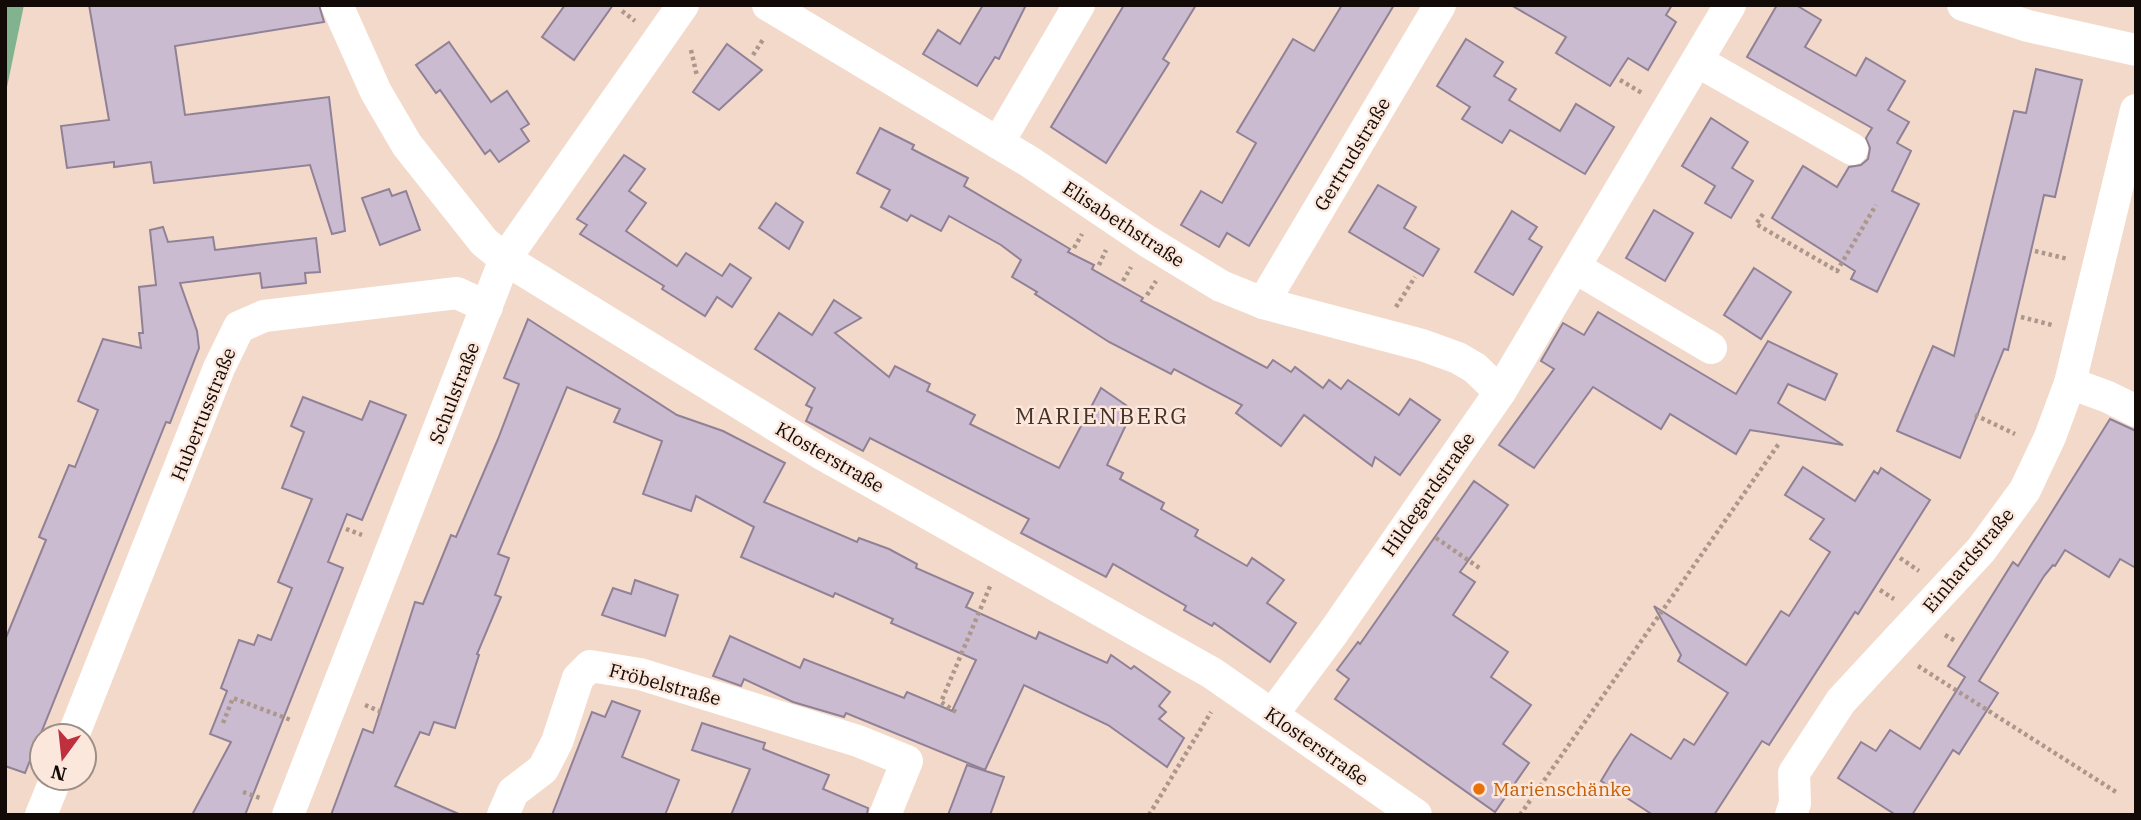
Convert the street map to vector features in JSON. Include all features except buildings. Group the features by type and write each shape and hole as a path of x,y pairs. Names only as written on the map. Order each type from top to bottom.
{"street":[{"name":"Klosterstraße","path":"337,5 376,92 407,145 484,242 505,259 822,454 1228,684 1401,811"},
{"name":"Schulstraße","path":"288,815 505,259 683,5"},
{"name":"Elisabethstraße","path":"768,5 998,143 1221,286 1263,303 1422,345 1475,368 1500,391"},
{"path":"998,143 1079,5"},
{"name":"Gertrudstraße","path":"1263,303 1440,5"},
{"name":"Hildegardstraße","path":"1272,715 1500,391 1699,62 1730,5"},
{"path":"1964,5 2028,26 2136,50"},
{"path":"1699,62 1852,149"},
{"name":"Einhardstraße","path":"1791,815 1795,803 1794,773 1842,701 1981,550 2025,490 2070,383 2136,110"},
{"path":"1576,268 1711,348"},
{"name":"Hubertusstraße","path":"79,722 219,368 239,327 264,316 457,293 486,307"},
{"path":"2070,383 2136,411"},
{"name":"Fröbelstraße","path":"503,815 513,792 543,769 556,742 578,678 590,666 653,678 858,741 907,761 885,815"},
{"path":"41,815 50,792"}],"path":[{"path":"1763,214 1756,224 1837,271 1876,205"},
{"path":"1975,415 2045,447"},
{"path":"1520,815 1780,442"},
{"path":"1410,520 1481,569"},
{"path":"956,712 941,702 1006,556"},
{"path":"1891,649 2116,792"},
{"path":"1149,815 1228,684"},
{"path":"223,723 233,698 321,732"}],"green space":[{"path":"5,5 24,5 7,87 5,136"}],"place":[{"name":"Marienschänke","path":"1479,789"}],"district":[{"name":"MARIENBERG","path":"1102,415"}]}
